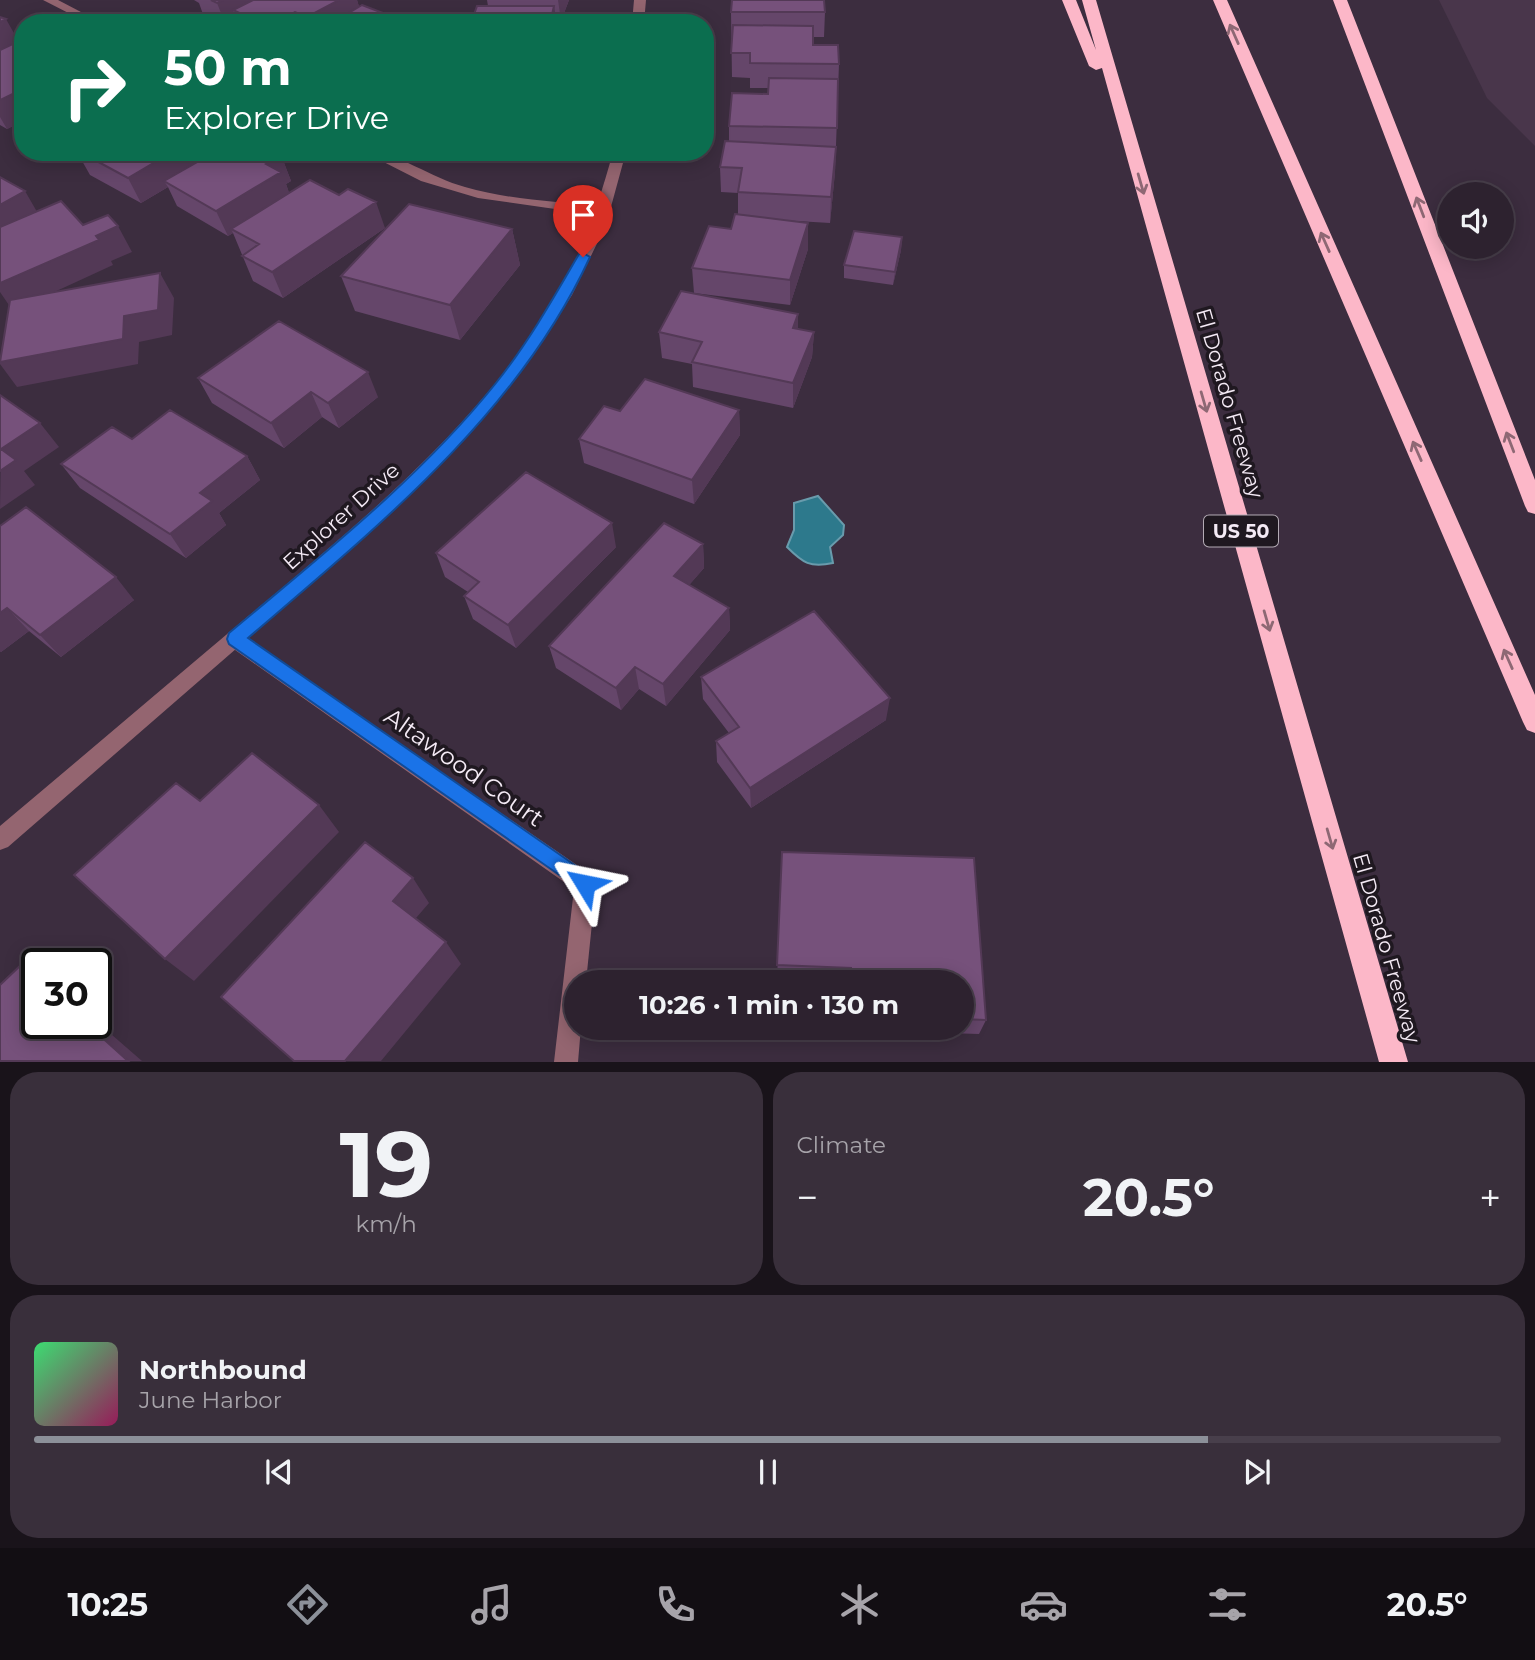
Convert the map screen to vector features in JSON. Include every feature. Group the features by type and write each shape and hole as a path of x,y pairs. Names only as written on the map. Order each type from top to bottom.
{"highway":[{"path":"1069,0 1132,153"},
{"name":"El Dorado Freeway","path":"1089,0 1394,1062"},
{"path":"1220,0 1535,722"},
{"path":"1340,0 1535,506"}],"street":[{"path":"49,0 78,14"},
{"path":"389,161 424,178 462,190 548,205 605,210"},
{"name":"Explorer Drive","path":"0,840 338,551 429,467 500,388 573,280 605,210 618,161"},
{"name":"Altawood Court","path":"236,639 585,884 566,1062"}],"shaded area":[{"path":"1439,0 1535,0 1535,146 1487,98"}],"water":[{"path":"818,496 844,525 843,535 830,547 833,563 818,565 803,560 787,547 794,530 794,503"}],"building":[{"path":"253,0 339,0 313,14 242,14 233,10"},
{"path":"732,0 824,0 825,12 731,12"},
{"path":"362,5 386,14 347,14"},
{"path":"477,6 554,6 552,14 474,14"},
{"path":"733,25 813,26 813,45 838,45 839,64 750,63 750,53 731,53"},
{"path":"14,43 14,93 0,100 0,50"},
{"path":"769,78 838,79 837,128 729,126 732,93 768,94"},
{"path":"725,141 836,147 831,197 738,192 742,168 720,167"},
{"path":"97,161 157,161 128,178"},
{"path":"199,161 271,161 266,164 281,172 216,211 164,181"},
{"path":"0,177 25,191 0,205"},
{"path":"310,180 339,195 348,189 376,202 272,272 242,256 259,244 231,229"},
{"path":"61,201 83,225 108,215 118,226 96,236 99,240 0,283 0,227"},
{"path":"409,204 512,229 450,305 341,276"},
{"path":"735,214 808,223 790,280 692,268 709,226 731,229"},
{"path":"854,231 902,237 895,272 844,265"},
{"path":"160,273 158,310 124,316 123,339 0,362 10,300"},
{"path":"681,291 798,314 793,328 814,332 793,383 692,362 702,342 659,332"},
{"path":"279,321 368,372 328,403 311,392 271,423 198,378"},
{"path":"645,379 739,410 692,480 579,439 604,406 620,411"},
{"path":"0,395 40,423 1,449 16,460 0,471"},
{"path":"170,410 247,456 200,493 212,501 170,534 61,464 112,427 132,439"},
{"path":"526,472 612,523 508,625 464,596 479,582 436,553"},
{"path":"26,507 116,577 40,635 7,608 0,613 0,526"},
{"path":"664,523 703,544 674,576 729,608 663,684 635,667 616,688 549,646"},
{"path":"814,611 890,698 750,788 716,741 739,727 701,677"},
{"path":"252,753 319,805 165,959 74,875 176,783 200,801"},
{"path":"365,842 413,878 393,901 446,942 345,1061 294,1061 221,997"},
{"path":"782,852 974,858 986,1020 974,1020 974,970 851,970 777,965"},
{"path":"21,965 21,1039 104,1039 128,1061 0,1061 0,985"}],"route":[{"path":"583,257 573,280 500,388 429,467 338,551 236,639 585,884"}]}
